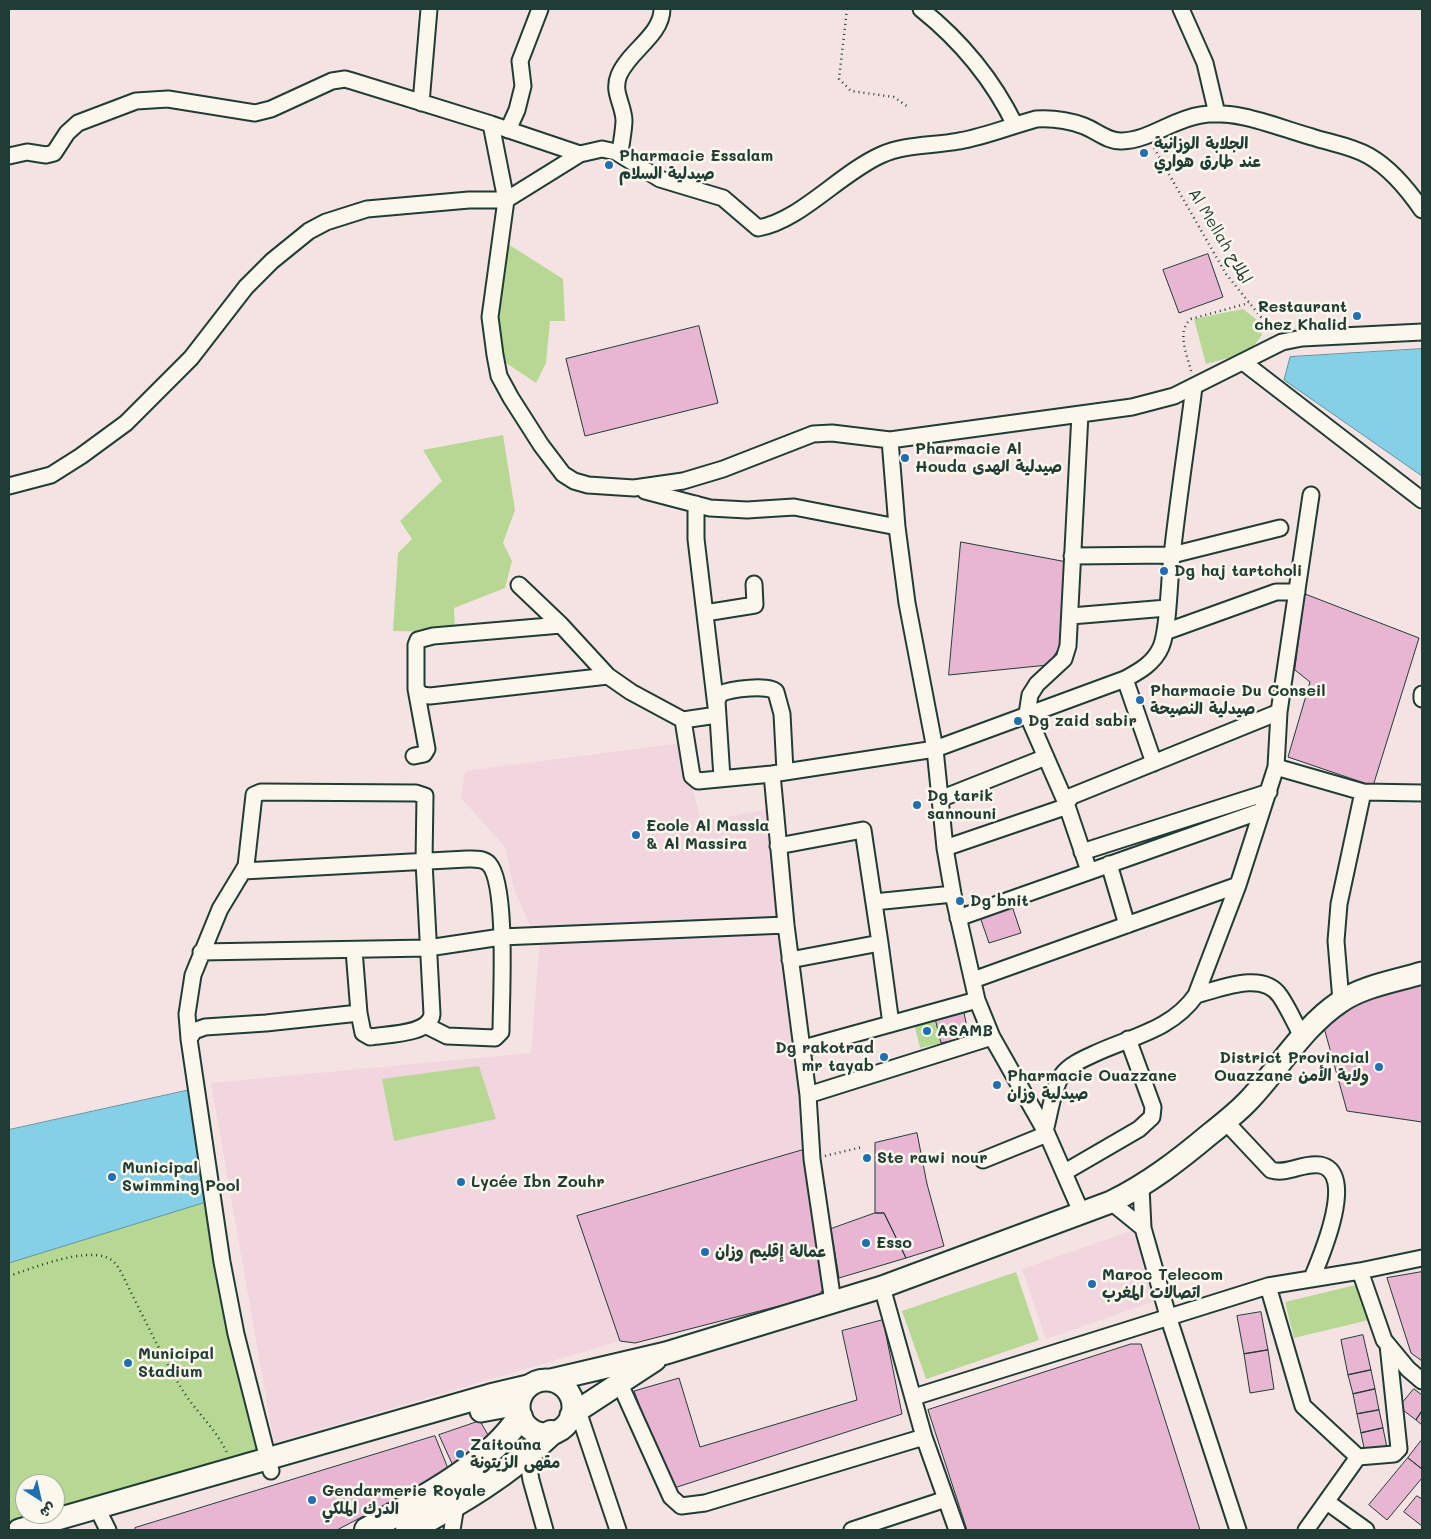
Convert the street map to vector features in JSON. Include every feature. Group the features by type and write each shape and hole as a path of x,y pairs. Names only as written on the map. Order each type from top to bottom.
{"main road":[{"path":"367,1530 408,1508 490,1453 503,1441 522,1402 535,1382 551,1380 666,1353 882,1288 1082,1214 1141,1187 1162,1173 1249,1100 1319,1020 1341,1001 1373,988 1422,973"},
{"path":"408,1530 456,1505 527,1456 551,1433 560,1430 574,1413 666,1353"},
{"path":"551,1380 566,1389 574,1413"},
{"path":"60,1530 105,1524 269,1465 522,1402"},
{"path":"522,1402 533,1430 551,1433"},
{"path":"18,1530 234,1468 269,1465"}],"street":[{"path":"421,103 429,9"},
{"path":"508,130 517,110 523,86 520,60 540,9"},
{"path":"620,154 624,121 615,90 619,74 637,49 656,29 662,18 662,9"},
{"path":"921,9 966,49 989,79 1016,125"},
{"path":"1182,9 1205,63 1218,114"},
{"path":"9,156 27,152 46,155 54,154 67,133 78,123 148,98 168,99 255,114 271,109 332,81 345,79 491,124 580,154"},
{"path":"9,486 51,475 82,456 126,423 191,358 246,287 272,261 309,231 326,222 367,209 469,200 506,200 580,154 602,149 620,154 660,179 723,198 758,228 769,226 792,215 848,174 899,148 970,139 1036,119 1059,119 1085,126 1113,141 1133,140 1185,118 1218,114 1272,124 1357,150 1370,157 1388,172 1422,210"},
{"path":"491,124 506,200 490,317 499,376 525,421 563,474 574,481 588,485 634,488 696,504 729,510 794,507 897,527"},
{"path":"634,488 683,481 723,469 813,434 832,433 890,440 1140,405 1174,396 1282,342 1302,338 1422,332"},
{"path":"1242,362 1422,500"},
{"path":"683,720 692,776 698,781 778,772 935,749 1125,678 1147,666 1162,646 1165,632 1172,555 1194,387"},
{"path":"1080,414 1068,646 1064,659 1037,684 1030,695 1027,714 1066,803 1089,871"},
{"path":"890,440 897,527 916,657 935,749 945,848 958,918 977,1000 992,1037 1046,1133 1065,1172 1082,1214"},
{"path":"1046,1133 1062,1076 1086,1057 1172,1021 1188,1007 1196,995 1238,885 1276,767 1279,712 1311,495"},
{"path":"696,504 696,539 717,715 722,778"},
{"path":"1072,556 1172,555 1280,528"},
{"path":"705,612 755,605 754,584"},
{"path":"519,586 562,625 608,676 630,692 683,720 717,715"},
{"path":"1165,632 1276,592 1297,592"},
{"path":"1071,616 1167,608"},
{"path":"414,756 424,754 428,749 416,689 416,645 418,640 433,636 562,625"},
{"path":"416,689 420,694 430,696 608,676"},
{"path":"1125,678 1154,763"},
{"path":"717,715 717,697 723,692 769,687 774,689 782,714 778,772 778,846 800,1049 808,1095 812,1159 834,1302"},
{"path":"1422,694 1422,699"},
{"path":"945,848 1062,808 1072,796 1279,712"},
{"path":"940,799 1046,757"},
{"path":"1276,767 1363,792 1422,793"},
{"path":"269,1465 236,1334 222,1262 187,1025 188,1001 193,975 220,909 247,862 253,798 261,792 421,794 427,801 424,862 432,1014 427,1026 370,1037 363,1034 359,1013 354,950"},
{"path":"1082,852 1269,792"},
{"path":"1341,1001 1336,941 1339,904 1363,792"},
{"path":"958,918 1261,811"},
{"path":"778,846 863,830 891,1024"},
{"path":"243,871 476,859 489,864 500,898 499,1035 495,1038 447,1036 427,1026"},
{"path":"1109,864 1127,924"},
{"path":"973,980 1238,885"},
{"path":"874,902 953,894"},
{"path":"201,952 428,948 501,937 786,925"},
{"path":"790,960 880,943"},
{"path":"1196,995 1236,984 1263,983 1279,994 1303,1038"},
{"path":"800,1049 977,1000"},
{"path":"189,1039 194,1031 205,1027 266,1024 359,1013"},
{"path":"808,1095 992,1037"},
{"path":"1065,1172 1139,1129 1152,1117 1153,1107 1128,1039"},
{"path":"1225,1122 1271,1170 1281,1173 1318,1164 1325,1166 1331,1172 1335,1180 1337,1201 1329,1233 1312,1278"},
{"path":"983,1160 1046,1133"},
{"path":"1141,1187 1143,1228 1168,1316 1238,1530"},
{"path":"1111,1202 1143,1228"},
{"path":"914,1397 1268,1286 1360,1271 1390,1263 1422,1258"},
{"path":"1360,1271 1384,1340 1408,1369 1422,1382"},
{"path":"1268,1286 1303,1406 1358,1457 1394,1454 1398,1449 1388,1346"},
{"path":"882,1288 924,1436 957,1530"},
{"path":"620,1384 672,1497 681,1506 705,1503 924,1436"},
{"path":"574,1413 618,1530"},
{"path":"527,1456 544,1530"},
{"path":"1306,1530 1328,1502 1358,1457"},
{"path":"852,1530 891,1524 946,1499"},
{"path":"1328,1502 1366,1530"},
{"path":"452,1530 456,1505"}],"path":[{"path":"847,9 839,79 851,92 894,97 908,107"},
{"name":"Al Mellah الملاح","path":"1146,136 1226,274 1282,342"},
{"path":"1194,387 1182,330 1185,323 1191,319 1248,303"},
{"path":"835,1154 862,1148"},
{"path":"9,1276 66,1259 89,1255 106,1257 112,1260 121,1272 183,1390 198,1414 221,1439 234,1468"}],"shaded area":[{"name":"Lycée Ibn Zouhr","path":"682,743 701,822 775,808 810,1148 577,1216 620,1341 274,1443 211,1083 531,1053 540,940 536,939 514,889 505,847 461,798 465,771"},
{"name":"Maroc Telecom اتصالات المغرب","path":"1137,1229 1161,1299 1046,1339 1022,1269"}],"green space":[{"path":"508,244 563,279 565,321 550,321 546,363 536,383 503,361 499,315"},
{"path":"1243,309 1257,320 1262,335 1249,352 1206,364 1194,319"},
{"path":"503,435 515,510 503,543 512,561 505,588 454,608 455,632 393,631 398,553 412,539 400,521 442,481 423,450"},
{"name":"ASAMB","path":"934,1014 941,1043 920,1048 913,1019"},
{"path":"479,1066 496,1119 394,1141 382,1079"},
{"name":"Municipal Stadium","path":"219,1198 264,1463 65,1515 65,1474 15,1474 15,1524 32,1524 9,1530 9,1263"},
{"path":"1016,1272 1039,1340 926,1379 902,1311"},
{"path":"1360,1284 1369,1320 1294,1338 1285,1302"}],"water":[{"path":"1422,349 1422,476 1284,380 1290,357"},
{"name":"Municipal Swimming Pool","path":"190,1090 219,1198 9,1263 9,1130"}],"building":[{"path":"1208,254 1223,297 1179,313 1163,270"},
{"path":"699,326 718,403 585,436 566,359"},
{"path":"961,542 1067,562 1063,642 1048,665 949,675"},
{"path":"1305,594 1419,638 1373,786 1288,757 1310,682 1295,670"},
{"path":"1011,903 1021,933 989,943 979,914"},
{"name":"District Provincial Ouazzane ولاية الأمن","path":"1422,985 1422,1122 1347,1111 1323,1024 1355,1002"},
{"path":"963,1008 969,1037 941,1043 934,1014"},
{"path":"917,1133 927,1184 944,1246 906,1258 884,1213 875,1213 875,1143"},
{"name":"عمالة إقليم وزان","path":"810,1148 824,1288 818,1296 635,1343 620,1341 577,1216"},
{"name":"Esso","path":"875,1213 884,1213 906,1258 839,1278 831,1229"},
{"path":"1422,1272 1422,1361 1411,1353 1387,1278"},
{"path":"1261,1312 1268,1350 1244,1354 1237,1316"},
{"path":"883,1320 902,1414 671,1489 634,1391 679,1378 700,1447 857,1400 842,1331"},
{"path":"1363,1335 1371,1370 1348,1375 1341,1340"},
{"path":"1131,1344 1141,1344 1200,1530 967,1530 928,1410"},
{"path":"1268,1350 1274,1389 1250,1393 1244,1354"},
{"path":"1371,1370 1375,1389 1353,1394 1348,1375"},
{"path":"1375,1389 1379,1410 1357,1414 1353,1394"},
{"path":"1414,1389 1422,1395 1422,1411 1416,1420 1399,1407"},
{"path":"1379,1410 1383,1428 1361,1433 1357,1414"},
{"path":"1422,1411 1422,1425 1416,1420"},
{"name":"Zaitouna مقهى الزيتونة","path":"480,1421 491,1440 454,1468 439,1435"},
{"path":"1383,1428 1387,1448 1365,1453 1361,1433"},
{"name":"Gendarmerie Royale الدرك الملكي","path":"435,1436 449,1471 337,1530 135,1530 135,1528"},
{"path":"1422,1442 1422,1469 1408,1458"},
{"path":"1408,1458 1422,1469 1422,1478 1387,1520 1369,1505"},
{"path":"1417,1496 1422,1499 1422,1526 1404,1512"}],"place":[{"name":"الجلابة الوزانية عند طارق هواري","path":"1144,153"},
{"name":"Pharmacie Essalam صيدلية السلام","path":"609,165"},
{"name":"Restaurant chez Khalid","path":"1357,316"},
{"name":"Pharmacie Al Houda صيدلية الهدى","path":"905,458"},
{"name":"Dg haj tartcholi","path":"1164,571"},
{"name":"Pharmacie Du Conseil صيدلية النصيحة","path":"1140,700"},
{"name":"Dg zaid sabir","path":"1018,721"},
{"name":"Dg tarik sannouni","path":"917,805"},
{"name":"Ecole Al Massla & Al Massira","path":"636,835"},
{"name":"Dg bnit","path":"960,901"},
{"name":"ASAMB","path":"927,1031"},
{"name":"Dg rakotrad mr tayab","path":"884,1057"},
{"name":"District Provincial Ouazzane ولاية الأمن","path":"1379,1067"},
{"name":"Pharmacie Ouazzane صيدلية وزان","path":"997,1085"},
{"name":"Ste rawi nour","path":"867,1158"},
{"name":"Municipal Swimming Pool","path":"112,1177"},
{"name":"Lycée Ibn Zouhr","path":"461,1182"},
{"name":"Esso","path":"866,1243"},
{"name":"عمالة إقليم وزان","path":"705,1252"},
{"name":"Maroc Telecom اتصالات المغرب","path":"1092,1284"},
{"name":"Municipal Stadium","path":"128,1363"},
{"name":"Zaitouna مقهى الزيتونة","path":"460,1454"},
{"name":"Gendarmerie Royale الدرك الملكي","path":"312,1500"}]}
